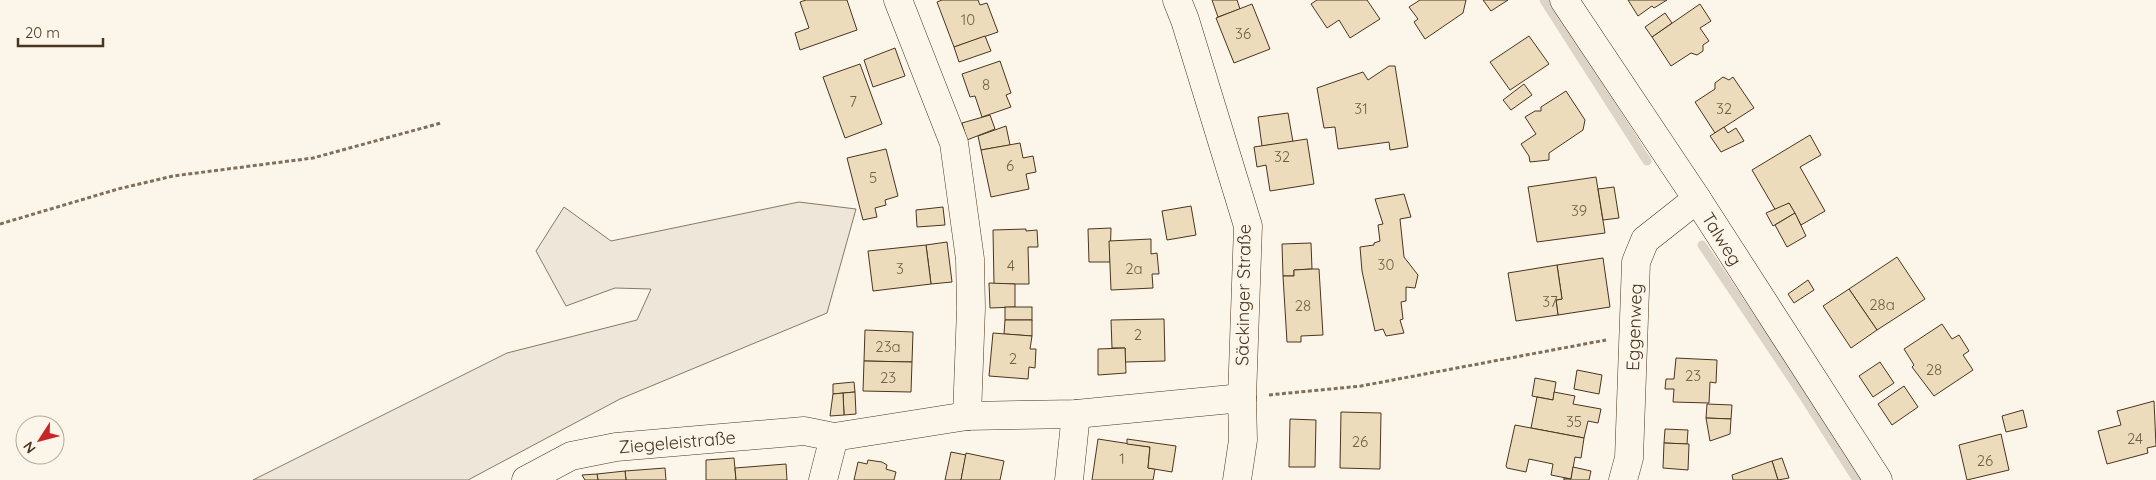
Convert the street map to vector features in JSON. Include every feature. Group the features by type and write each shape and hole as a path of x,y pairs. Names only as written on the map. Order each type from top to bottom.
{"street":[{"path":"898,0 954,143 970,259 971,308 966,416"},
{"name":"Säckinger Straße","path":"1177,0 1185,20 1248,226 1242,398 1243,440 1237,480"},
{"name":"Talweg","path":"1564,0 1697,199 1878,480"},
{"name":"Eggenweg","path":"1623,480 1629,458 1636,262 1645,240 1697,199"},
{"path":"823,480 834,437 966,416 1076,414 1242,398"},
{"path":"1069,480 1076,414"},
{"name":"Ziegeleistraße","path":"526,480 571,456 616,447 804,431 834,437"}],"path":[{"path":"0,224 118,189 173,176 314,158 441,123"},
{"path":"1242,398 1360,386 1633,334"}],"shaded area":[{"path":"799,202 856,209 827,313 620,399 468,480 253,480 507,353 637,320 651,289 615,288 566,306 536,251 564,207 611,241"}],"building":[{"path":"806,0 847,0 857,30 800,50 795,33 809,28 800,2"},
{"path":"942,0 978,0 980,5 987,3 998,32 954,47 937,2"},
{"path":"1212,0 1237,0 1240,9 1218,17"},
{"path":"1317,0 1367,0 1380,19 1350,38 1339,20 1327,28 1311,4"},
{"path":"1420,0 1466,0 1463,13 1425,39 1414,22 1418,19 1409,7"},
{"path":"1483,0 1508,0 1491,11"},
{"path":"1628,0 1667,0 1654,8 1652,6 1638,16"},
{"path":"1252,4 1270,49 1234,63 1216,18"},
{"path":"1700,4 1711,21 1700,28 1709,41 1703,45 1703,51 1697,55 1691,53 1671,66 1652,37"},
{"path":"1665,13 1672,23 1652,37 1645,27"},
{"path":"985,36 991,51 959,62 954,47"},
{"path":"1529,36 1549,64 1510,90 1490,62"},
{"path":"895,48 905,76 873,87 864,60"},
{"path":"1000,61 1011,93 1006,95 1011,107 982,117 975,96 970,97 962,74"},
{"path":"860,64 882,124 845,138 823,77"},
{"path":"1389,66 1395,66 1408,147 1390,150 1389,142 1338,149 1335,127 1324,128 1317,88 1363,72 1368,80"},
{"path":"1723,77 1729,80 1733,77 1754,108 1715,133 1695,102 1715,89 1715,83"},
{"path":"1524,84 1532,95 1511,110 1503,100"},
{"path":"1566,91 1585,120 1583,130 1549,153 1549,160 1530,162 1529,156 1521,144 1536,134 1525,117 1535,111 1541,111 1541,107"},
{"path":"1288,113 1293,142 1262,146 1258,117"},
{"path":"990,115 995,129 967,140 962,123"},
{"path":"1006,126 1010,145 981,150 978,136"},
{"path":"1724,127 1728,133 1736,128 1744,141 1721,152 1710,136"},
{"path":"1810,135 1821,155 1800,167 1825,211 1801,225 1789,203 1776,211 1752,170"},
{"path":"1307,139 1314,184 1270,191 1266,165 1257,167 1254,147"},
{"path":"1020,143 1023,158 1033,156 1036,172 1026,174 1029,189 991,197 981,150"},
{"path":"886,149 898,196 885,200 886,205 875,208 877,217 863,220 847,158"},
{"path":"1596,177 1605,233 1537,242 1528,187"},
{"path":"1614,187 1619,218 1603,220 1598,189"},
{"path":"1404,194 1411,217 1400,219 1404,257 1418,275 1415,288 1406,287 1406,301 1401,302 1403,319 1400,320 1404,333 1386,336 1383,329 1375,331 1362,271 1360,247 1374,245 1374,243 1380,241 1378,225 1383,224 1375,199"},
{"path":"1789,203 1795,213 1773,226 1766,213"},
{"path":"1191,206 1196,235 1167,240 1162,211"},
{"path":"943,207 945,225 917,227 916,210"},
{"path":"1795,213 1806,236 1787,247 1775,225"},
{"path":"1111,228 1110,262 1089,262 1088,229"},
{"path":"1026,229 1026,231 1037,230 1038,247 1028,247 1029,284 994,284 993,230"},
{"path":"1151,239 1151,254 1157,253 1159,274 1152,274 1153,288 1111,290 1109,241"},
{"path":"947,242 952,282 931,284 926,245"},
{"path":"1311,243 1312,269 1294,270 1294,276 1283,276 1282,244"},
{"path":"926,245 931,284 873,291 868,251"},
{"path":"1897,257 1925,299 1877,330 1849,289"},
{"path":"1603,258 1610,307 1558,315 1556,300 1562,299 1557,265"},
{"path":"1557,265 1562,299 1556,300 1558,315 1516,321 1508,273"},
{"path":"1319,269 1323,335 1301,336 1301,342 1287,342 1283,276 1294,276 1294,270"},
{"path":"1808,280 1814,290 1794,303 1788,294"},
{"path":"989,283 1015,284 1015,307 990,308"},
{"path":"1849,289 1877,330 1851,348 1823,306"},
{"path":"1005,307 1032,307 1032,320 1005,320"},
{"path":"1164,319 1165,361 1125,362 1125,348 1112,348 1111,320"},
{"path":"1005,320 1032,320 1032,336 1004,334"},
{"path":"1942,324 1952,339 1959,335 1969,351 1963,355 1973,370 1934,396 1912,367 1914,365 1904,349"},
{"path":"865,330 913,332 912,362 864,361"},
{"path":"993,333 1032,336 1030,349 1036,349 1035,368 1029,367 1028,379 989,376"},
{"path":"1125,348 1126,373 1098,375 1098,349"},
{"path":"1676,358 1717,360 1716,383 1710,382 1709,403 1673,402 1674,389 1665,389 1666,379 1674,379"},
{"path":"864,361 912,362 911,392 863,391"},
{"path":"1880,362 1894,383 1873,397 1859,376"},
{"path":"1577,370 1602,375 1599,394 1574,389"},
{"path":"1535,378 1556,382 1553,400 1532,396"},
{"path":"854,382 855,392 833,394 833,384"},
{"path":"1904,386 1918,407 1892,425 1878,404"},
{"path":"855,392 856,414 844,415 843,393"},
{"path":"1554,392 1575,396 1573,404 1601,409 1598,423 1588,421 1584,438 1531,428 1537,397 1553,400"},
{"path":"843,393 844,415 830,416 833,394"},
{"path":"2154,401 2156,446 2147,448 2148,453 2107,464 2098,431 2121,425 2117,411"},
{"path":"1707,404 1732,405 1731,419 1706,418"},
{"path":"2023,410 2027,427 2006,432 2002,416"},
{"path":"1341,412 1381,413 1380,469 1340,468"},
{"path":"1706,418 1731,419 1730,434 1710,441"},
{"path":"1290,419 1316,420 1315,467 1289,467"},
{"path":"1515,425 1584,438 1581,458 1575,457 1571,479 1551,475 1553,464 1529,459 1526,472 1507,468"},
{"path":"1665,429 1688,430 1687,444 1664,443"},
{"path":"2001,434 2009,470 1967,480 1959,445"},
{"path":"1098,439 1150,447 1148,468 1155,469 1153,480 1092,480"},
{"path":"1127,439 1176,446 1172,472 1148,468 1150,447 1127,444"},
{"path":"1664,443 1689,444 1688,470 1663,468"},
{"path":"951,452 966,455 961,480 945,480"},
{"path":"966,453 1004,461 1000,480 961,480"},
{"path":"734,458 736,480 706,480 706,460"},
{"path":"1782,458 1789,478 1778,480 1772,461"},
{"path":"868,460 882,462 887,465 886,469 896,472 894,480 854,480 858,462 867,464"},
{"path":"1772,461 1778,480 1733,480 1732,475"},
{"path":"786,464 787,480 736,480 735,468"},
{"path":"1573,467 1591,471 1589,480 1564,480 1564,478 1571,479"},
{"path":"665,468 666,480 626,480 625,471"},
{"path":"625,471 626,480 598,480 597,474"},
{"path":"597,474 598,480 585,480 582,475"}],"waterway":[{"path":"1544,0 1647,161"},
{"path":"1702,245 1857,480"}]}
